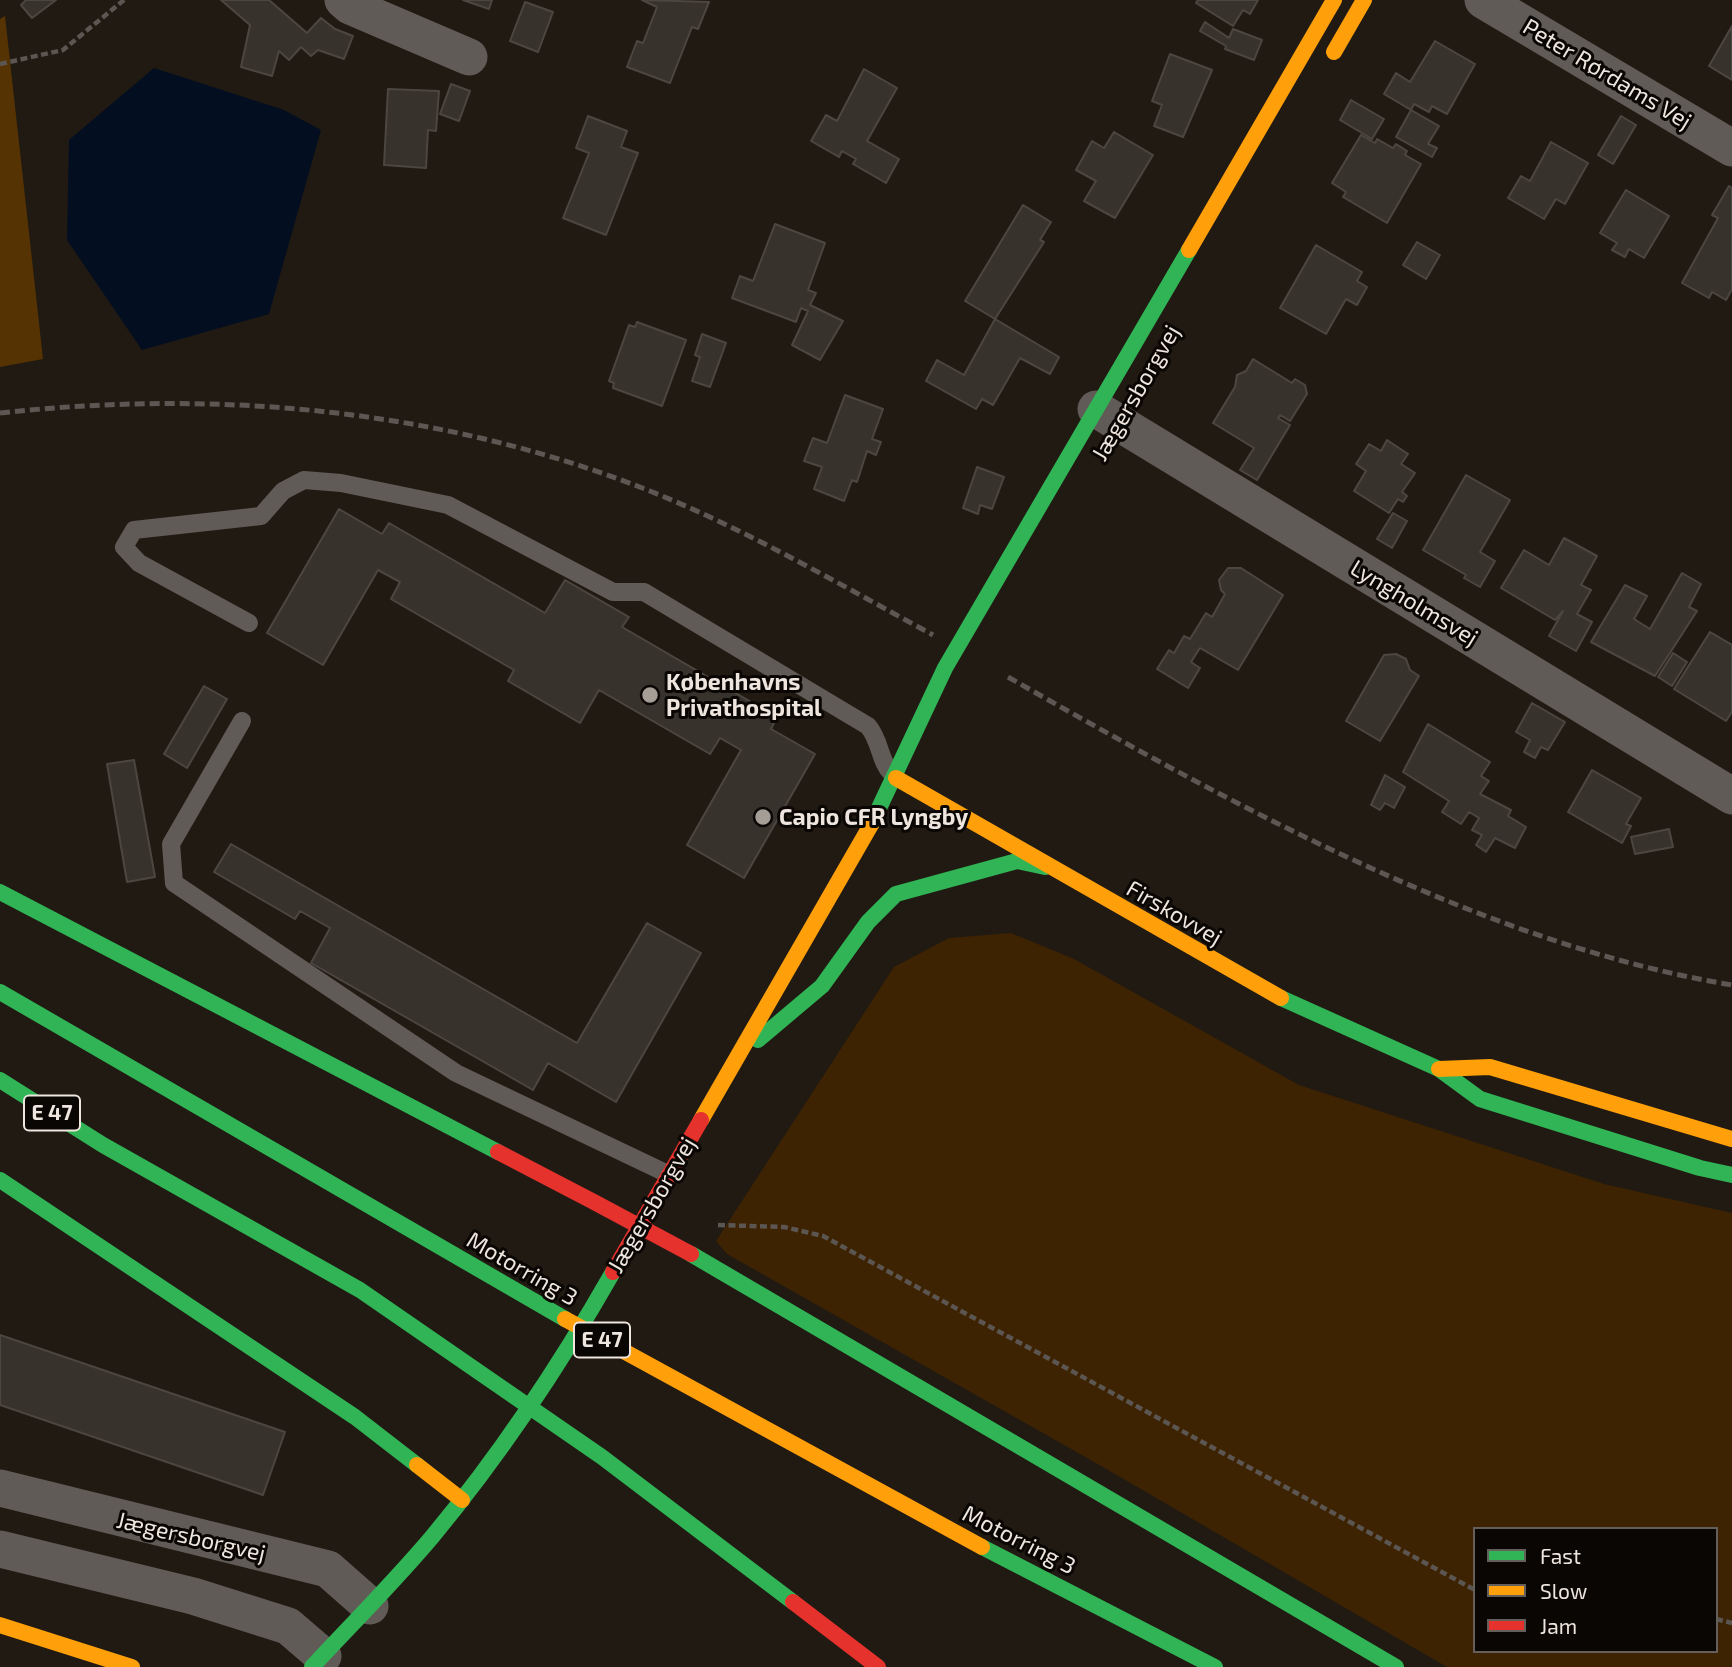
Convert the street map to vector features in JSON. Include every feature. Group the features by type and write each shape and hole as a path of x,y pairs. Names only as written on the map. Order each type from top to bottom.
{"main road":[{"name":"Jægersborgvej","path":"317,1662 370,1606 484,1471 534,1400 619,1262 896,778 933,690 1112,421 1334,0"},
{"path":"1324,70 1364,0"},
{"name":"Jægersborgvej","path":"896,778 939,725"},
{"name":"Firskovvej","path":"896,778 1260,988 1439,1069 1480,1099 1700,1168 1732,1175"},
{"path":"738,1058 822,986 868,922 896,894 1017,861 1048,867"},
{"path":"0,892 691,1254 1102,1492 1396,1667"},
{"name":"Motorring 3","path":"0,992 522,1296 877,1492 1215,1667"},
{"name":"Firskovvej","path":"1439,1069 1490,1067 1732,1139"},
{"name":"E 47","path":"0,1080 103,1145 360,1290 602,1457 878,1667"},
{"path":"0,1180 355,1417 462,1500"},
{"path":"0,1626 132,1667"}],"street":[{"path":"343,0 350,6 469,57"},
{"name":"Peter Rørdams Vej","path":"1483,0 1732,148"},
{"name":"Lyngholmsvej","path":"1112,421 1732,796"},
{"name":"Jægersborgvej","path":"0,1488 328,1569 370,1606"},
{"path":"0,1549 194,1596 288,1626 317,1662"}],"lane":[{"path":"249,623 139,563 124,547 135,530 261,516 283,491 304,480 341,483 448,505 613,592 644,592 868,726 876,736 888,769 896,778"},
{"path":"242,721 171,844 174,883 457,1073 670,1175"}],"path":[{"path":"0,64 63,50 124,0"},
{"path":"709,1225 784,1227 823,1236 1473,1589"}],"shaded area":[{"path":"5,16 43,359 0,367 0,19"},
{"path":"1011,933 1074,959 1299,1085 1604,1184 1732,1213 1732,1667 1447,1667 1103,1467 727,1254 716,1241 894,967 949,938"}],"water":[{"path":"154,68 284,110 321,130 269,314 142,350 67,240 69,140"}],"building":[{"path":"26,0 56,0 32,18 21,5"},
{"path":"221,0 269,0 307,33 321,18 335,29 353,36 344,59 318,50 311,56 301,47 289,60 279,51 272,76 241,67 250,25"},
{"path":"463,0 492,0 489,9"},
{"path":"642,0 709,2 698,29 692,27 670,83 627,67 637,41 643,43 657,7"},
{"path":"1198,0 1258,0 1250,14 1243,10 1233,26 1196,3"},
{"path":"525,2 553,12 538,52 510,41"},
{"path":"1205,22 1229,38 1233,29 1262,40 1254,60 1225,49 1226,46 1200,31"},
{"path":"1732,26 1732,80 1709,66"},
{"path":"1435,41 1475,64 1447,114 1432,106 1429,112 1414,104 1411,110 1384,94 1396,73 1410,82"},
{"path":"1170,54 1212,70 1183,137 1154,126 1162,105 1152,101"},
{"path":"864,69 897,88 867,141 899,159 886,183 853,164 856,159 842,151 839,157 811,141 826,115 837,121"},
{"path":"451,84 470,91 459,121 440,114"},
{"path":"388,89 439,91 436,131 428,130 426,168 384,165"},
{"path":"1351,100 1384,119 1372,139 1340,120"},
{"path":"1411,110 1439,126 1428,144 1437,148 1432,157 1396,137"},
{"path":"588,116 627,131 621,147 638,153 606,235 563,218 589,153 576,148"},
{"path":"1621,116 1636,125 1613,164 1598,155"},
{"path":"1114,132 1153,155 1115,218 1084,201 1096,181 1076,170 1092,141 1104,148"},
{"path":"1361,135 1375,143 1377,139 1393,148 1396,144 1407,151 1405,155 1421,164 1387,223 1343,197 1346,192 1332,183"},
{"path":"1551,142 1588,163 1565,204 1556,199 1544,219 1508,198 1521,176 1530,181"},
{"path":"1729,186 1732,188 1732,289 1726,300 1712,292 1709,298 1682,283 1718,218 1712,215"},
{"path":"1626,190 1669,216 1644,258 1629,249 1625,257 1612,250 1617,243 1600,233"},
{"path":"1023,205 1051,222 1040,240 1044,242 995,319 965,301"},
{"path":"775,224 825,243 808,290 816,293 810,305 843,321 820,360 792,345 808,311 801,308 796,322 732,298 740,276 753,281"},
{"path":"1417,242 1440,255 1426,279 1403,265"},
{"path":"1316,245 1362,272 1357,281 1367,287 1357,305 1346,299 1326,334 1280,308"},
{"path":"995,319 1059,357 1050,374 1020,358 993,405 982,399 976,409 926,381 937,360 964,375"},
{"path":"637,322 686,340 662,406 613,388 614,383 609,381 629,325 635,327"},
{"path":"702,334 726,343 710,387 692,381 700,357 695,355"},
{"path":"1253,359 1292,383 1295,379 1305,385 1307,394 1290,421 1280,415 1278,418 1290,425 1257,480 1240,470 1254,448 1213,423 1235,387 1237,375 1246,371"},
{"path":"845,395 883,409 872,439 881,442 876,455 867,451 857,482 852,480 844,501 814,489 822,467 804,461 813,438 827,443"},
{"path":"1387,440 1408,454 1401,464 1415,473 1402,492 1407,496 1403,502 1398,499 1389,513 1354,491 1366,471 1356,464 1369,444 1381,451"},
{"path":"977,467 1004,477 992,509 980,505 978,514 963,508"},
{"path":"1466,475 1510,500 1480,552 1495,561 1480,587 1464,578 1466,575 1423,550"},
{"path":"339,509 382,534 389,523 545,613 565,580 629,617 622,627 777,717 771,729 815,754 744,878 687,845 741,750 720,738 710,754 599,690 580,723 508,681 514,670 391,599 400,582 378,570 323,665 267,633"},
{"path":"1393,513 1407,521 1392,548 1377,539"},
{"path":"1564,538 1597,556 1581,585 1591,590 1577,614 1592,622 1576,651 1549,636 1563,611 1555,620 1501,588 1524,550 1549,565"},
{"path":"1228,568 1241,568 1283,595 1238,670 1200,648 1191,662 1200,668 1188,688 1157,669 1169,650 1174,653 1184,636 1190,639 1206,613 1212,617 1225,594 1221,590 1219,580"},
{"path":"1682,573 1701,584 1689,607 1697,611 1655,676 1591,642 1625,585 1647,596 1634,619 1650,629"},
{"path":"1710,632 1732,645 1732,712 1726,721 1674,689"},
{"path":"1673,653 1687,662 1672,686 1658,677"},
{"path":"1396,654 1406,659 1410,670 1419,676 1380,741 1346,721 1384,655"},
{"path":"204,686 227,699 187,768 164,754"},
{"path":"1532,703 1565,722 1548,750 1541,747 1535,758 1524,752 1530,740 1516,732"},
{"path":"1428,724 1490,762 1481,776 1489,781 1480,794 1511,810 1508,816 1526,827 1515,848 1495,838 1486,852 1476,845 1482,835 1472,830 1479,818 1469,812 1461,824 1442,812 1449,801 1403,772"},
{"path":"134,760 155,877 127,882 107,764"},
{"path":"1592,770 1641,798 1626,824 1631,826 1622,843 1568,812"},
{"path":"1385,775 1405,787 1394,808 1385,803 1380,810 1371,805"},
{"path":"1669,829 1673,847 1635,854 1631,837"},
{"path":"231,844 577,1043 647,923 701,953 616,1102 548,1063 533,1090 311,963 330,928 300,911 295,919 214,872"},
{"path":"0,1335 285,1432 263,1495 0,1405"}],"railway":[{"path":"0,413 82,406 248,406 330,412 412,424 492,441 572,463 686,506 793,559 933,635"},
{"path":"1008,677 1178,772 1267,818 1358,862 1451,902 1544,937 1638,965 1732,985"}],"traffic: fast":[{"path":"872,823 945,668 1189,250"},
{"path":"758,1040 822,986 868,922 896,894 1017,861 1045,867"},
{"path":"0,892 498,1152"},
{"path":"0,992 565,1319"},
{"path":"1281,998 1439,1069 1480,1099 1700,1168 1732,1175"},
{"path":"0,1080 103,1145 360,1290 602,1457 793,1602"},
{"path":"0,1180 355,1417 417,1465"},
{"path":"691,1254 1396,1667"},
{"path":"312,1667 418,1554 482,1474 550,1375 613,1272"},
{"path":"982,1547 1215,1667"}],"traffic: slow":[{"path":"1189,250 1334,0"},
{"path":"1334,52 1364,0"},
{"path":"896,778 1281,998"},
{"path":"701,1120 872,823"},
{"path":"1439,1069 1490,1067 1732,1139"},
{"path":"565,1319 982,1547"},
{"path":"417,1465 462,1500"},
{"path":"0,1625 132,1667"}],"traffic: jam":[{"path":"613,1272 701,1120"},
{"path":"498,1152 594,1202"},
{"path":"594,1202 691,1254"},
{"path":"793,1602 878,1667"}],"place":[{"name":"Københavns Privathospital","path":"650,695"},
{"name":"Capio CFR Lyngby","path":"763,817"}]}
